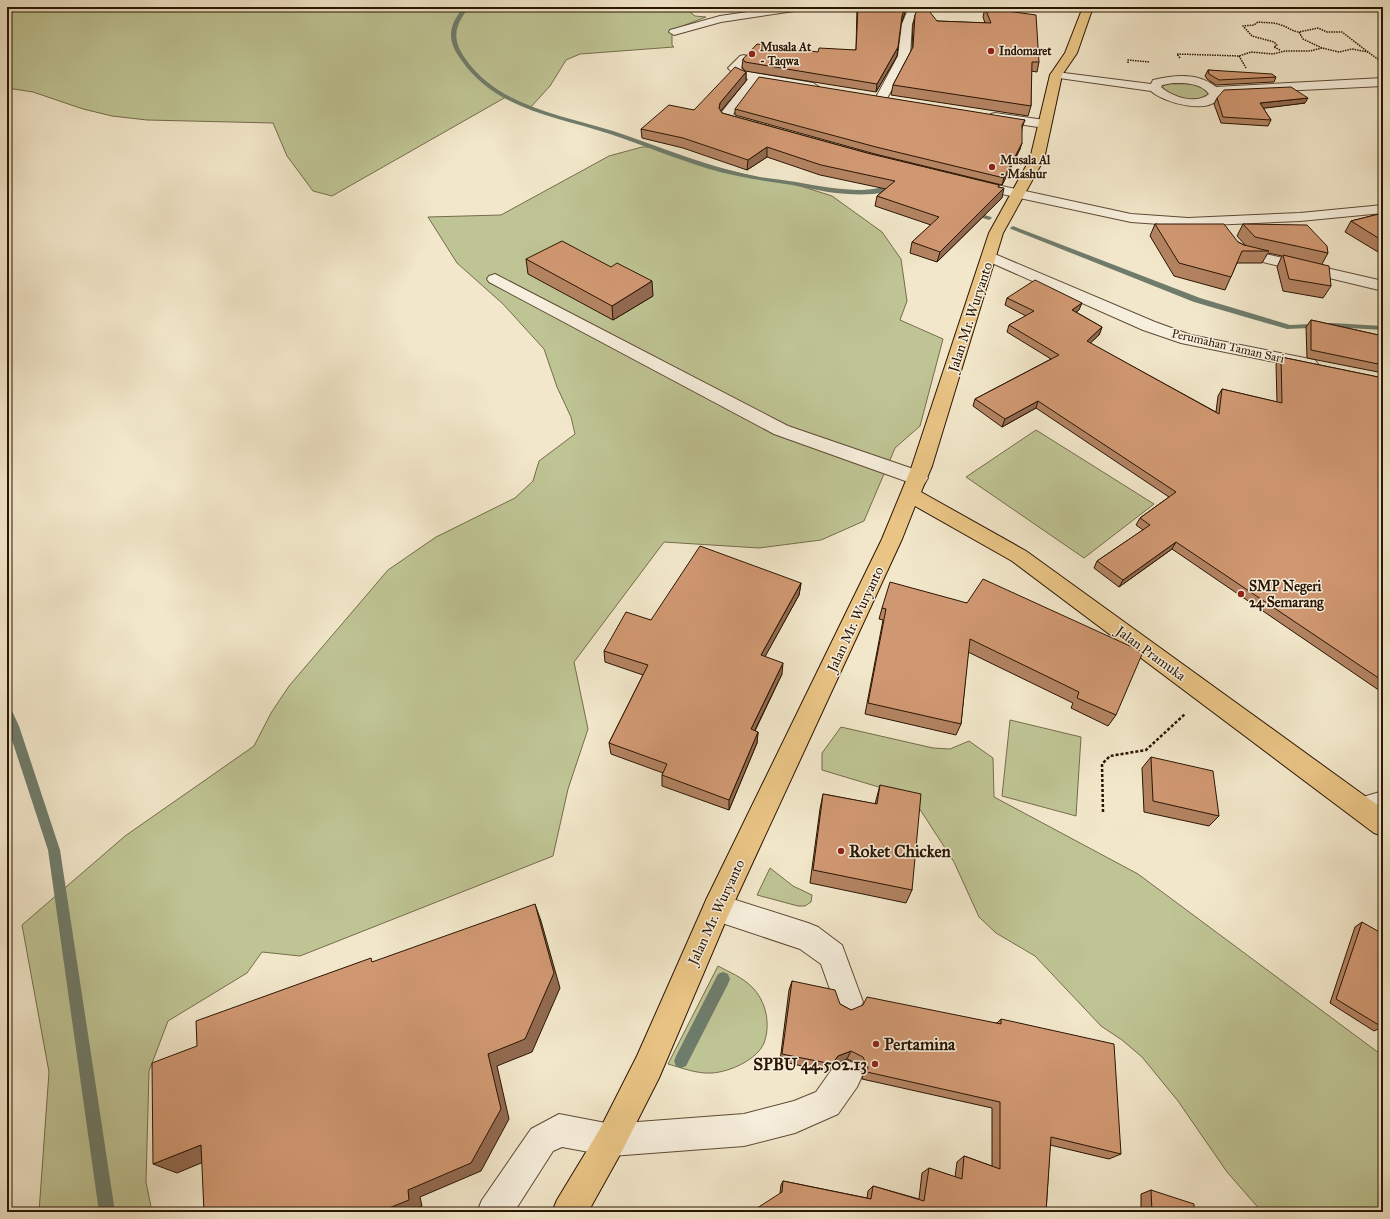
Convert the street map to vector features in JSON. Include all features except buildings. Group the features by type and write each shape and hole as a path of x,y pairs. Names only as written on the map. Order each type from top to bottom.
{"main road":[{"name":"Jalan Mr. Wuryanto","path":"569,1212 611,1140 648,1067 717,908 879,568 914,486 990,257 996,233 1037,159 1056,75 1071,53 1088,7"},
{"name":"Jalan Pramuka","path":"914,486 980,533 1019,556 1372,805 1383,824"}],"street":[{"path":"674,32 720,19 801,7"},
{"path":"881,99 904,56 907,24 914,7"},
{"path":"744,58 734,66 735,71 740,74 755,78 821,88"},
{"path":"1056,75 1155,88 1164,96 1191,102 1208,101 1215,95 1213,91"},
{"path":"755,78 725,116 726,118 768,129"},
{"path":"1155,88 1157,84 1173,79 1197,82 1213,91 1383,82"},
{"path":"866,96 894,101"},
{"path":"981,115 1045,124"},
{"path":"960,180 1017,194 1131,218 1188,222 1224,232 1300,217 1383,209"},
{"path":"1224,232 1243,254 1383,286"},
{"name":"Perumahan Taman Sari","path":"990,257 1065,291 1149,326 1187,339 1323,367"},
{"path":"495,279 781,430 914,486"},
{"path":"717,908 808,937 832,955 848,1002"},
{"path":"494,1212 542,1140 559,1130 611,1140 744,1130 795,1117 827,1102 846,1076"}],"path":[{"path":"1322,48 1315,53 1281,50 1274,47 1277,45 1274,42 1252,36 1243,26 1254,25 1258,22 1274,23 1286,26 1291,31 1299,32 1318,28 1327,32 1342,32 1349,39 1383,62"},
{"path":"1299,32 1303,39 1322,48 1339,52 1352,49 1368,52"},
{"path":"1182,62 1177,54 1239,56 1244,52 1258,50 1273,54 1281,50"},
{"path":"1126,84 1128,60 1152,63"},
{"path":"1103,812 1102,764 1110,756 1115,754 1146,750 1191,708"}],"green space":[{"path":"7,7 694,7 690,12 695,16 706,17 672,30 672,45 674,47 580,54 566,60 550,86 530,108 506,97 332,196 313,191 287,156 273,123 147,120 112,116 83,109 33,92 7,88"},
{"path":"1188,82 1201,86 1208,92 1208,95 1198,100 1184,99 1170,95 1162,88 1167,83"},
{"path":"642,147 652,147 718,168 771,181 791,183 832,196 882,232 901,259 907,301 900,320 943,339 920,426 895,448 864,521 821,540 759,548 664,542 574,662 588,729 568,789 553,856 300,956 262,952 247,973 168,1021 149,1071 146,1182 152,1212 39,1212 49,1072 22,925 125,836 254,746 271,713 289,686 388,570 436,537 515,498 533,481 539,461 575,434 571,417 557,387 544,349 503,304 457,263 428,217 501,215 609,156"},
{"path":"1036,430 1154,504 1084,558 966,477"},
{"path":"1010,720 1081,737 1076,816 1002,796"},
{"path":"841,727 933,748 950,749 969,741 993,758 994,797 1138,874 1383,1056 1383,1212 1262,1212 1227,1172 1178,1101 1142,1057 1122,1040 1101,1026 1035,956 996,933 979,917 954,862 912,797 822,770 822,753"},
{"path":"770,868 793,886 812,895 811,902 805,906 798,906 757,895"},
{"path":"718,966 748,983 761,999 767,1021 764,1043 749,1060 734,1068 719,1072 701,1073 668,1064"}],"waterway":[{"path":"467,7 458,19 453,30 454,41 460,55 473,73 489,87 507,98 527,107 612,133 690,161 731,173 824,190 861,192 897,191"},
{"path":"972,213 989,218"},
{"path":"1013,228 1197,300 1290,327 1332,325 1383,328"},
{"path":"7,712 54,850 107,1212"},
{"path":"681,1061 723,979"}],"place":[{"name":"Indomaret","path":"991,51"},
{"name":"Musala At - Taqwa","path":"752,54"},
{"name":"Musala Al - Mashur","path":"992,167"},
{"name":"SMP Negeri 24 Semarang","path":"1241,594"},
{"name":"Roket Chicken","path":"841,851"},
{"name":"Pertamina","path":"876,1044"},
{"name":"SPBU 44.502.13","path":"875,1064"}]}
